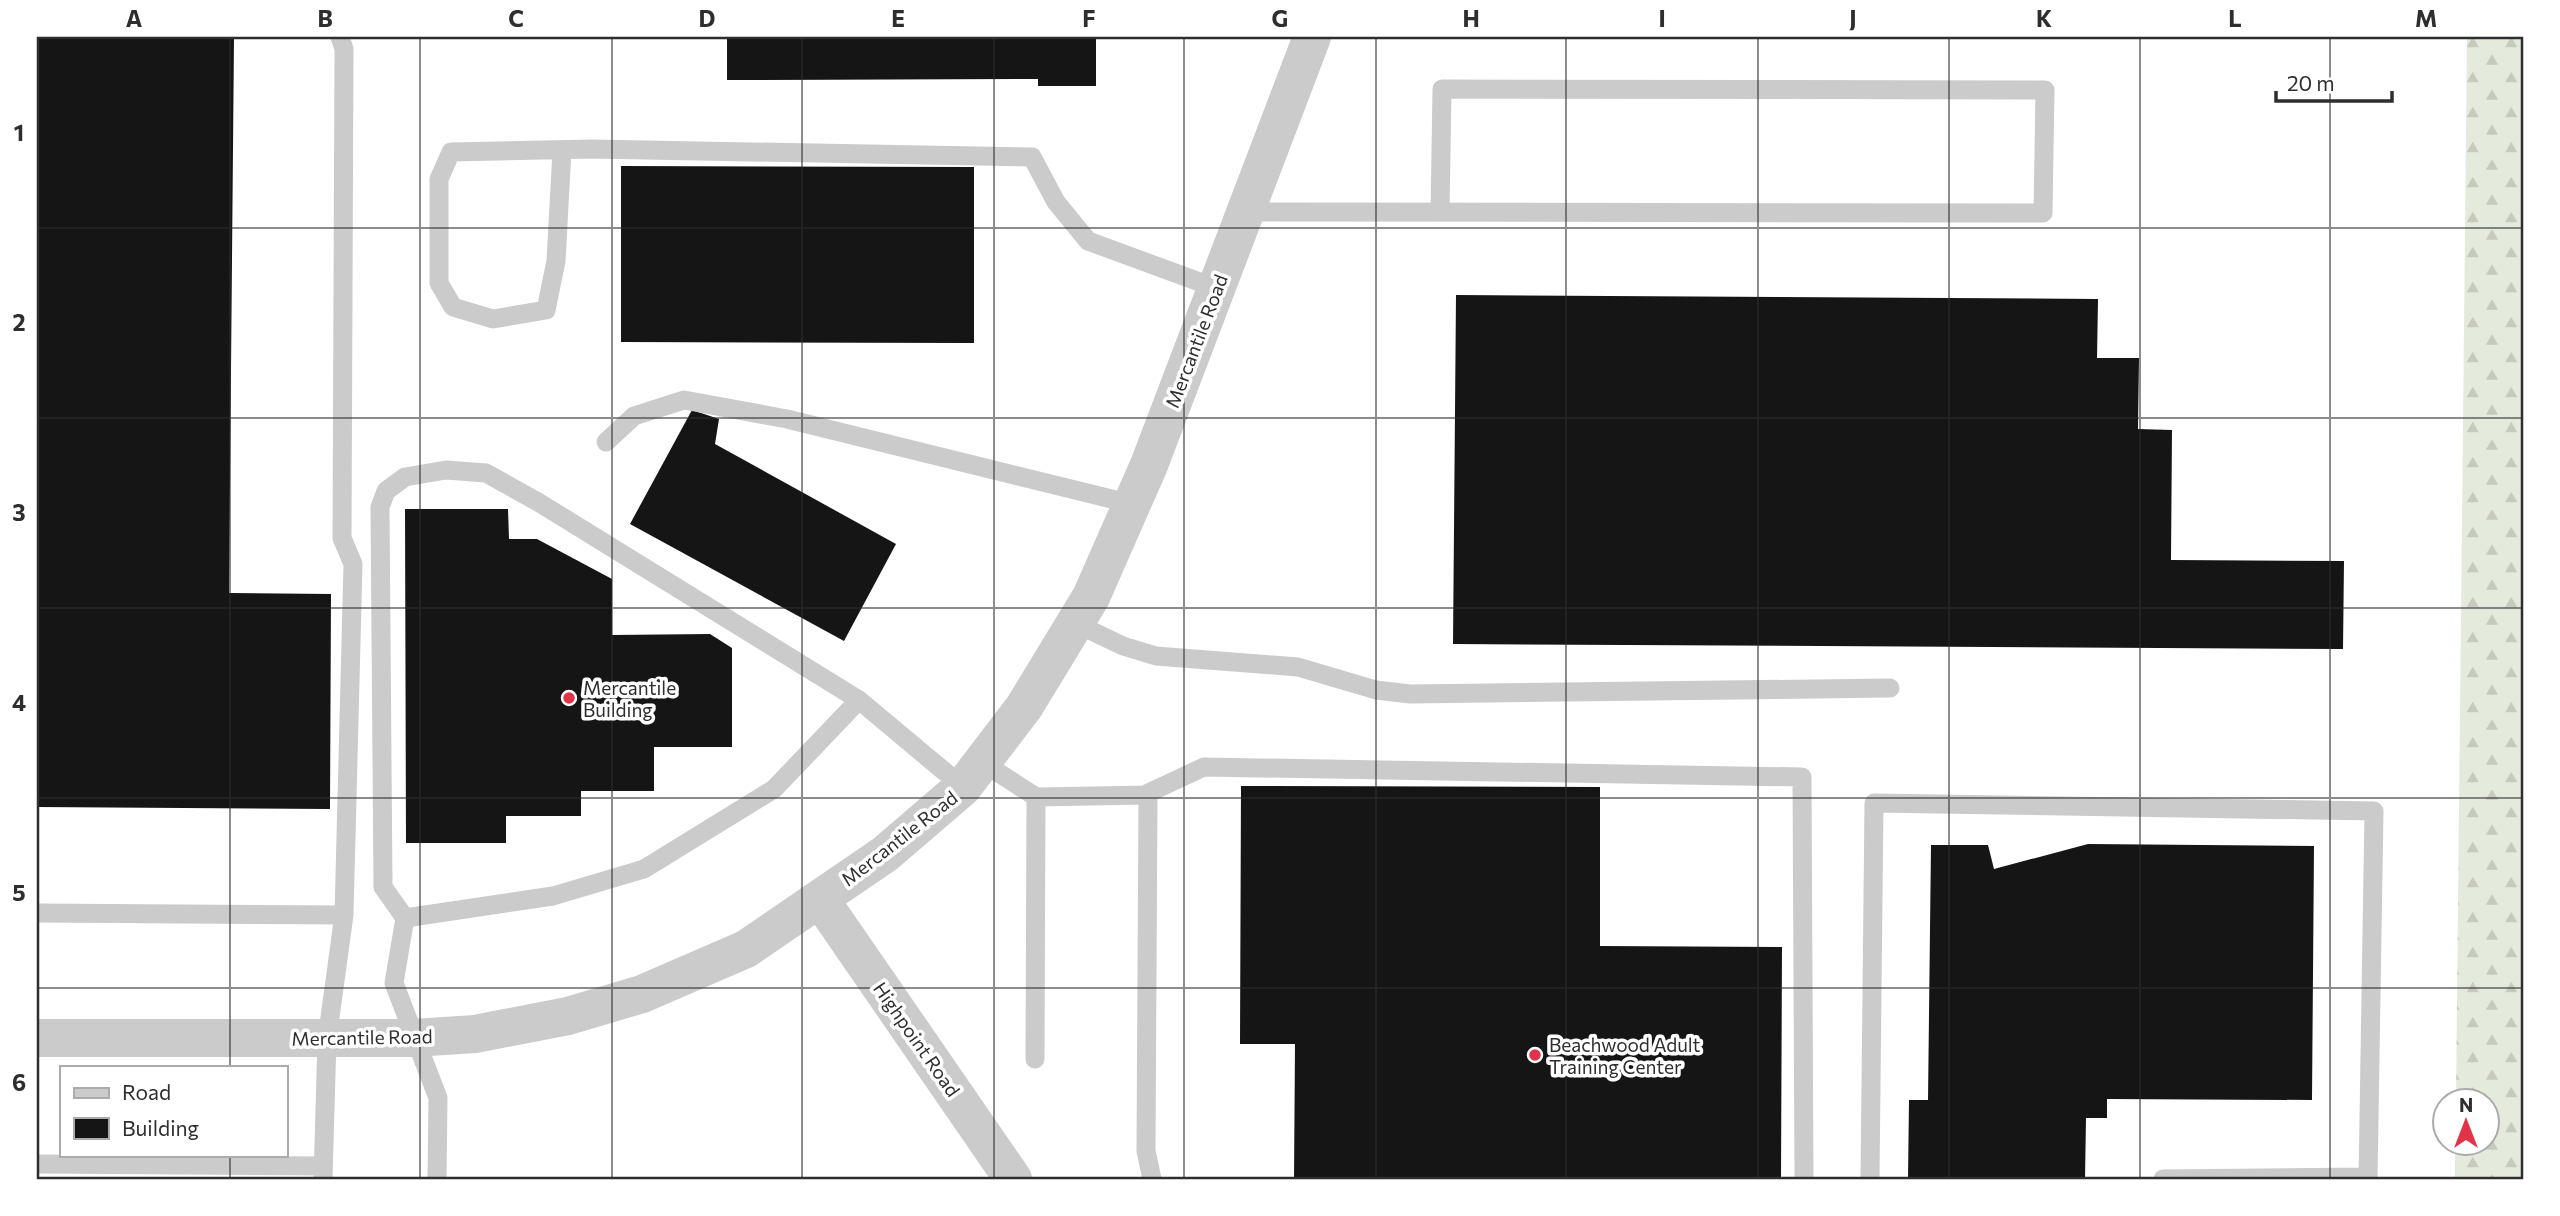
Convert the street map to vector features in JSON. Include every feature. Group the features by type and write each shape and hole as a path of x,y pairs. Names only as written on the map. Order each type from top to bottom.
{"street":[{"name":"Mercantile Road","path":"37,1038 413,1038 501,1028 568,1016 642,994 746,949 885,854 972,774 1024,707 1091,597 1132,504 1312,37"},
{"name":"Highpoint Road","path":"820,899 1013,1179"}],"lane":[{"path":"37,1164 323,1173 327,1039 344,915 353,564 342,538 344,49 340,37"},
{"path":"1245,212 2043,213 2045,90 1441,89 1440,212"},
{"path":"562,150 556,261 546,310 493,319 453,307 439,283 439,179 451,152 562,150 1032,157 1056,202 1088,241 1216,288"},
{"path":"606,442 634,416 684,400 787,419 1132,504"},
{"path":"437,1179 438,1098 394,984 405,918 383,887 380,508 386,491 405,477 446,470 486,473 538,502 859,700 972,774 1036,797 1144,795 1204,767 1802,777 1804,1179"},
{"path":"1075,623 1123,646 1156,656 1298,667 1376,690 1410,694 1891,688"},
{"path":"405,918 553,896 644,869 774,789 859,700"},
{"path":"1144,795 1148,795 1146,1151 1152,1179"},
{"path":"1035,1059 1036,797"},
{"path":"1870,1179 1874,803 2374,811 2368,1178 2163,1179"},
{"path":"37,913 344,915"}],"green space":[{"path":"2467,37 2523,37 2523,1179 2455,1179 2455,1156 2500,1156 2500,1086 2456,1086"}],"building":[{"path":"37,37 234,37 229,593 331,594 330,809 37,807"},
{"path":"727,37 1096,37 1096,86 1038,86 1038,79 727,80"},
{"path":"621,166 974,167 974,343 621,342"},
{"path":"1456,295 2098,299 2097,358 2139,358 2138,429 2172,430 2171,560 2344,561 2343,649 1453,644"},
{"path":"692,410 719,419 715,444 896,544 844,641 630,524"},
{"name":"Mercantile Building","path":"405,509 508,509 509,539 537,539 612,579 612,635 710,634 732,648 732,747 654,747 654,791 581,791 581,816 506,816 506,843 406,843"},
{"path":"1241,786 1600,787 1600,946 1782,947 1781,1179 1294,1179 1295,1044 1240,1044"},
{"path":"2088,844 2314,846 2312,1100 2107,1099 2107,1118 2086,1118 2085,1179 1908,1179 1909,1100 1928,1100 1931,845 1988,845 1994,869"}],"place":[{"name":"Mercantile Building","path":"569,698"},
{"name":"Beachwood Adult Training Center","path":"1535,1055"}]}
